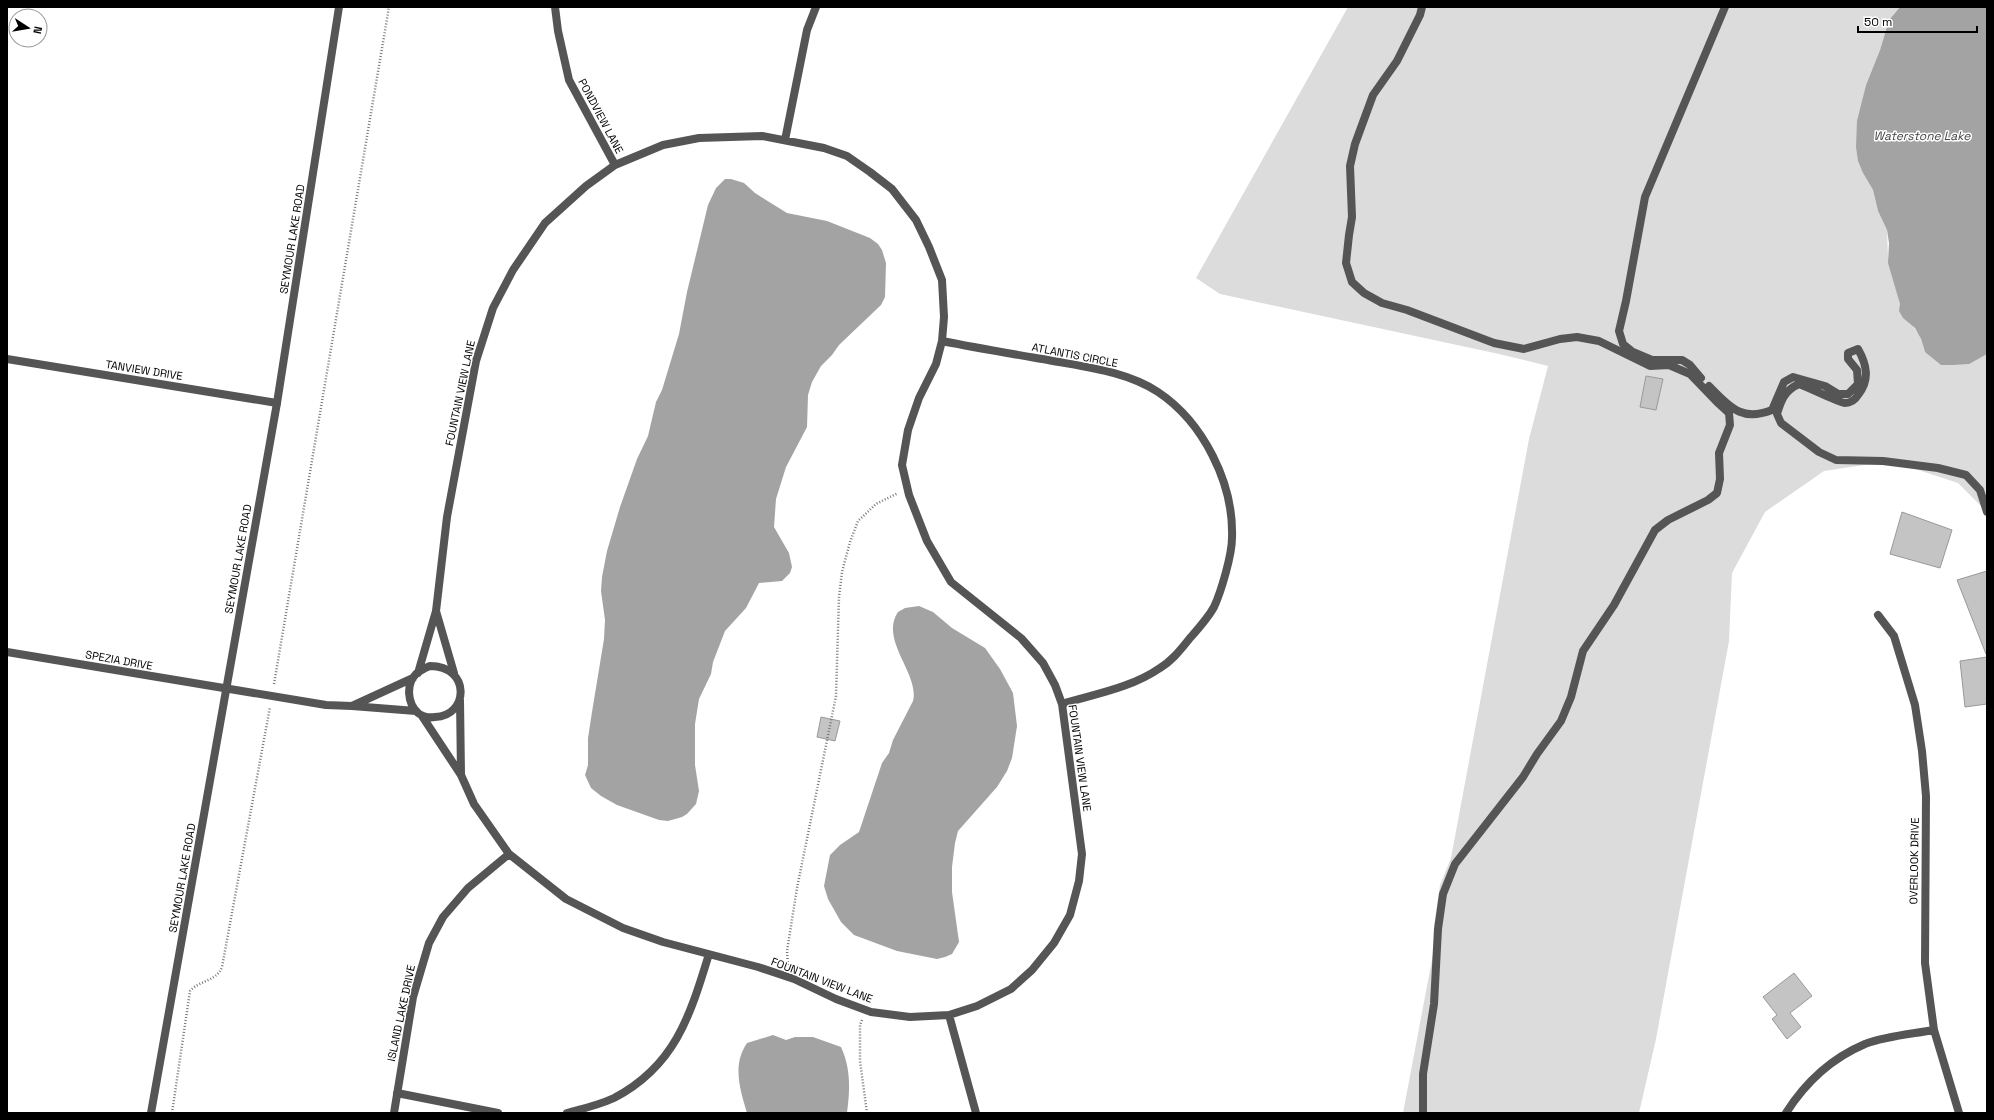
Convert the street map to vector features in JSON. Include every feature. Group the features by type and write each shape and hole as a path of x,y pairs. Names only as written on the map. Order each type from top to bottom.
{"street":[{"name":"SEYMOUR LAKE ROAD","path":"151,1113 277,403 339,7"},
{"name":"PONDVIEW LANE","path":"555,7 558,30 569,80 615,166"},
{"path":"785,140 807,30 816,7"},
{"path":"1422,7 1420,15 1397,61 1374,95 1355,144 1350,166 1352,217 1346,263 1352,282 1364,293 1382,303 1408,310 1494,343 1524,349 1546,342 1577,337 1598,340 1650,366 1669,365 1690,374 1729,413 1730,425 1719,453 1720,480 1717,493 1708,500 1673,517 1655,530 1631,575 1583,650 1571,697 1561,721 1523,777 1455,864 1442,894 1438,929 1434,1004 1423,1074 1423,1113"},
{"path":"1726,7 1645,197 1619,331 1623,344 1633,352 1652,360 1682,360 1690,365 1725,403 1744,415 1759,415 1772,410 1784,382 1793,377 1825,386 1838,394 1848,394 1858,384 1857,370 1848,359 1848,353 1858,350 1864,360 1867,372 1864,388 1854,400 1845,403 1799,384 1789,388 1781,401 1777,414 1782,423 1819,452 1836,460 1883,461 1938,468 1966,475 1980,490 1987,512"},
{"name":"FOUNTAIN VIEW LANE","path":"415,675 436,612 450,501 476,361 493,308 513,270 546,223 586,186 615,166 663,146 699,138 762,136 824,148 847,156 892,189 916,220 942,280 944,317 942,341 936,364 919,398 908,430 902,464 908,489 927,542 951,582 1021,638 1043,663 1055,685 1062,704 1082,854 1079,881 1070,915 1054,943 1032,970 1011,989 977,1006 949,1015 910,1017 865,1010 788,977 663,942 623,928 566,899 509,854 474,804 461,775 419,714"},
{"name":"ATLANTIS CIRCLE","path":"942,341 1094,368 1123,376 1157,392 1184,414 1202,437 1220,473 1229,504 1232,538 1225,575 1214,607 1179,652 1161,668 1142,679 1062,704"},
{"name":"TANVIEW DRIVE","path":"7,359 277,403"},
{"name":"FOUNTAIN VIEW LANE","path":"436,612 454,673"},
{"name":"OVERLOOK DRIVE","path":"1878,615 1894,636 1905,668 1915,705 1922,751 1927,832 1924,917 1925,963 1934,1030 1959,1113"},
{"name":"SPEZIA DRIVE","path":"7,652 326,705 352,706"},
{"path":"430,666 440,666 454,673 461,688 460,698 455,708 449,714 441,717 352,706 430,666"},
{"path":"415,675 409,688 410,699 419,714"},
{"name":"FOUNTAIN VIEW LANE","path":"460,698 461,775"},
{"name":"ISLAND LAKE DRIVE","path":"394,1113 396,1093 413,997 429,943 444,916 468,888 509,854"},
{"path":"567,1113 612,1098 637,1084 660,1064 680,1034 695,999 709,954"},
{"path":"949,1015 976,1113"},
{"path":"1786,1113 1812,1079 1836,1060 1866,1044 1934,1030"},
{"path":"396,1093 498,1113"}],"path":[{"path":"172,1113 190,991 196,985 220,973 222,967 272,696 389,7"},
{"path":"788,977 787,951 797,888 836,696 839,668 839,597 842,572 850,542 858,521 876,504 908,489"},
{"path":"865,1010 860,1025 860,1061 867,1113"}],"shaded area":[{"path":"1348,7 1900,7 1889,20 1880,50 1866,85 1857,128 1863,173 1873,190 1878,211 1887,230 1888,257 1902,316 1917,332 1925,352 1981,357 1987,354 1987,512 1958,483 1891,461 1824,471 1765,512 1732,573 1729,641 1656,1039 1639,1113 1403,1113 1438,928 1434,926 1440,885 1451,858 1529,439 1548,366 1499,354 1220,294 1196,278"}],"water":[{"name":"Waterstone Lake","path":"1900,7 1987,7 1987,354 1969,364 1941,365 1925,352 1921,339 1915,328 1903,318 1899,311 1900,304 1888,263 1889,243 1887,230 1878,211 1873,190 1858,161 1856,147 1857,121 1866,85 1880,50 1889,20"},
{"path":"725,179 731,179 744,183 755,193 787,213 827,221 870,238 878,244 882,250 886,263 885,297 881,305 839,345 821,366 812,382 808,395 807,427 786,467 776,499 774,527 789,553 792,567 790,573 782,581 759,583 746,608 725,631 713,662 711,674 699,699 695,724 695,765 699,791 696,804 687,814 668,821 659,820 617,805 601,796 591,788 585,775 588,765 588,738 604,639 605,620 601,591 602,577 607,551 620,507 637,459 648,436 656,402 662,390 679,334 687,292 708,205 716,188"},
{"path":"919,606 933,612 952,628 985,648 1000,669 1013,693 1017,726 1012,758 1007,771 997,787 958,831 952,867 952,892 959,942 952,954 937,959 897,951 854,935 841,922 828,899 824,886 830,855 840,845 859,832 882,763 889,753 893,740 913,701 914,691 911,680 896,645 893,634 893,623 898,612 905,608"},
{"path":"773,1035 786,1040 795,1037 813,1037 841,1047 847,1063 849,1079 847,1113 747,1113 739,1077 742,1051 747,1043"}],"building":[{"path":"1646,376 1663,379 1656,410 1640,407"},
{"path":"1902,512 1952,530 1940,568 1890,554"},
{"path":"1987,571 1987,653 1986,654 1957,580"},
{"path":"1987,657 1987,704 1965,707 1960,661"},
{"path":"821,717 840,721 835,741 817,737"},
{"path":"1794,973 1812,996 1790,1013 1801,1027 1787,1039 1772,1019 1777,1015 1763,997"}]}
